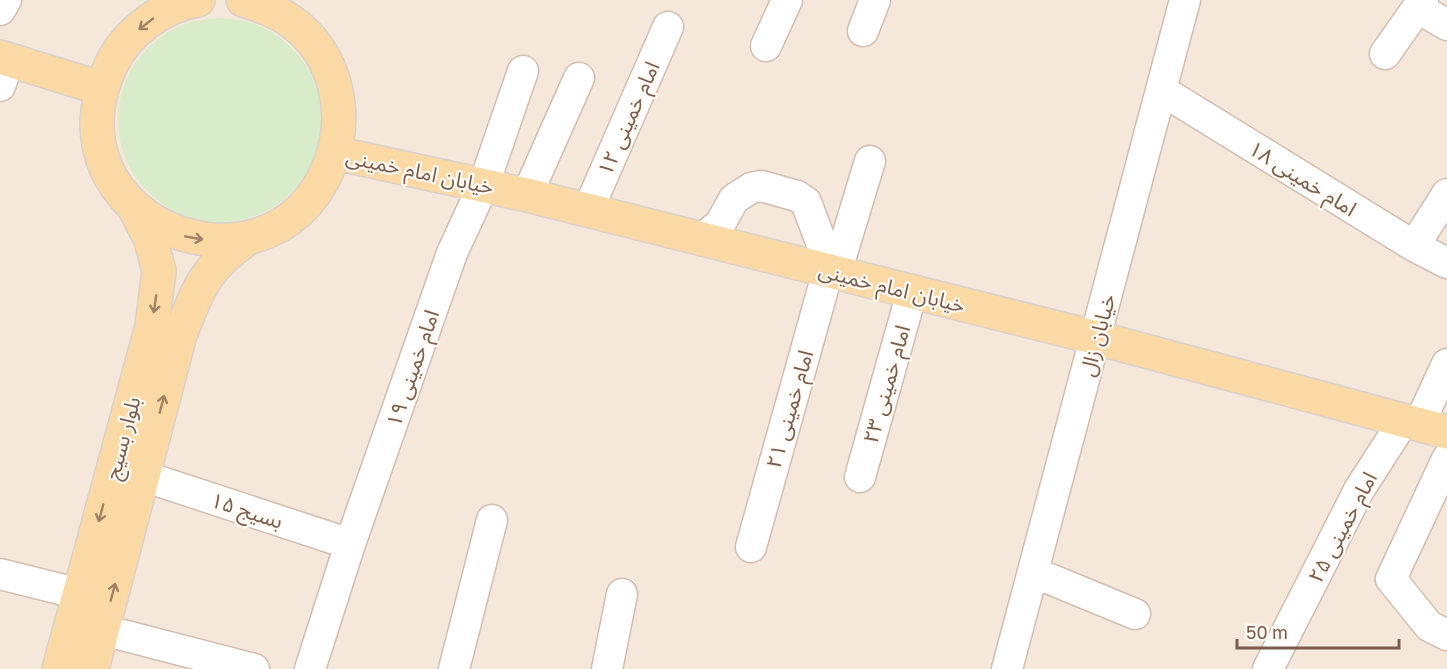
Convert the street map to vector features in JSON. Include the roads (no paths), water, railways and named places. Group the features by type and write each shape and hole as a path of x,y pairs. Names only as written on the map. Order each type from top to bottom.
{"main road":[{"path":"243,0 268,8 292,22 312,42"},
{"path":"190,1 147,21 118,51 100,88 96,115 98,141 118,189 135,209 160,227 189,238 219,241 250,237 279,225 303,206 322,181 335,153 340,124 337,94 328,67 312,42 292,0"},
{"path":"3,68 100,88"},
{"name":"خیابان امام خمینی","path":"335,153 484,184 1096,338 1423,425"},
{"name":"بلوار بسیج","path":"59,669 152,326 159,271 151,240 135,209"},
{"name":"بلوار بسیج","path":"92,669 180,335 200,285 223,254 250,237"}],"street":[{"path":"0,10 6,0"},
{"path":"766,46 787,0"},
{"path":"863,31 875,0"},
{"name":"خیابان زال","path":"1007,669 1161,90 1181,1"},
{"path":"1386,54 1421,4 1447,25"},
{"name":"امام خمینی ۱۲","path":"588,210 668,27"},
{"name":"امام خمینی ۱۹","path":"310,669 350,544 452,253 484,184 523,70"},
{"path":"527,195 579,78"},
{"name":"امام خمینی ۱۸","path":"1161,90 1414,246 1447,263"},
{"name":"امام خمینی ۲۱","path":"751,547 832,272 870,161"},
{"path":"702,239 720,224 734,199 751,188 761,186 796,196 806,202 832,272"},
{"path":"1414,246 1447,194"},
{"name":"امام خمینی ۲۳","path":"860,477 912,292"},
{"name":"امام خمینی ۲۵","path":"1268,669 1359,490 1423,425 1447,364"},
{"path":"1447,459 1391,579 1429,626 1447,635"},
{"name":"بسیج ۱۵","path":"143,476 350,544"},
{"path":"454,669 492,520"},
{"path":"1033,572 1135,614"},
{"path":"0,574 80,594"},
{"path":"607,669 622,594"},
{"path":"103,630 254,669"}]}
